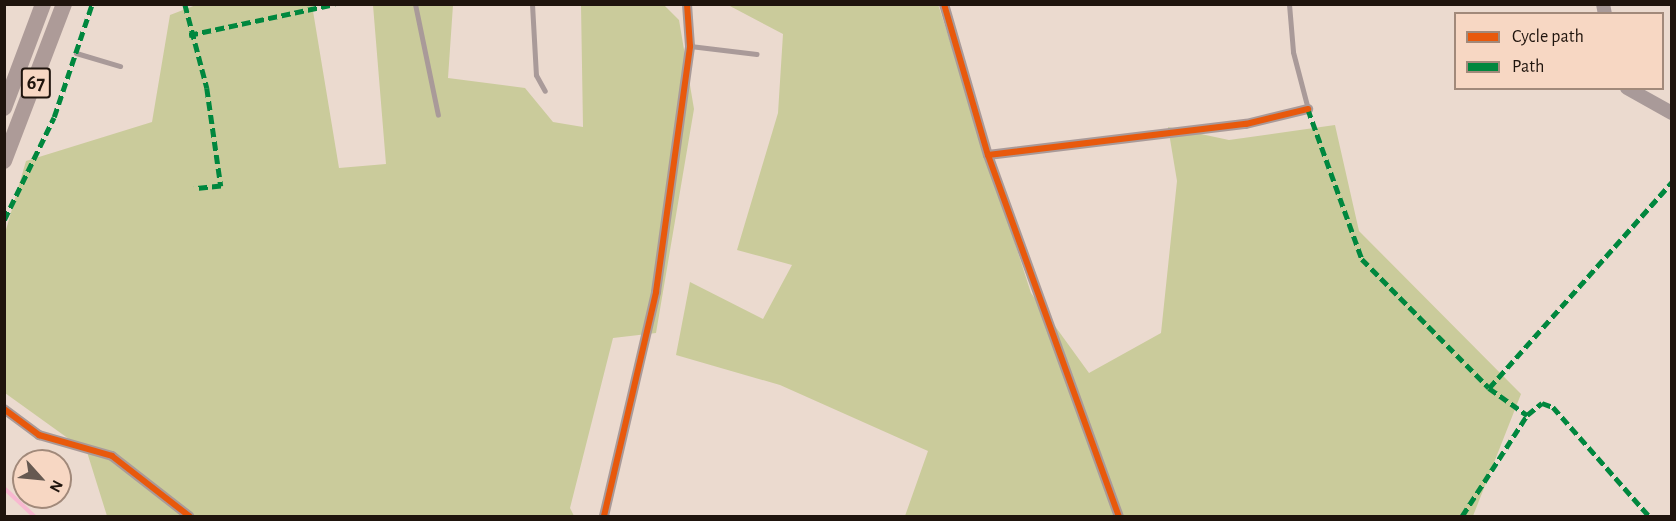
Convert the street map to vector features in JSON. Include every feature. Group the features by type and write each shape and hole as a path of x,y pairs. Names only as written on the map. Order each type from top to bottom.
{"main road":[{"name":"67","path":"4,108 43,4"},
{"name":"67","path":"4,161 64,4"}],"street":[{"path":"604,516 657,292 690,46 687,4"},
{"path":"944,4 988,155 1119,516"},
{"path":"1631,90 1671,113"},
{"path":"988,155 1246,124 1308,109"},
{"path":"4,409 39,435 112,456 189,516"}],"lane":[{"path":"415,4 438,115"},
{"path":"532,4 536,75 545,91"},
{"path":"1289,4 1293,52 1308,109"},
{"path":"690,46 757,54"},
{"path":"76,53 120,66"}],"green space":[{"path":"938,4 1031,293 1089,373 1161,333 1177,181 1168,127 1229,140 1335,125 1359,231 1521,394 1473,516 905,516 928,451 780,385 676,355 690,282 763,319 792,265 737,250 778,113 783,34 728,5"},
{"path":"196,5 312,5 339,168 386,164 373,5 453,5 448,78 525,88 553,122 583,127 581,5 664,5 679,20 694,109 656,333 613,338 570,508 574,516 107,516 87,452 5,393 5,233 26,161 152,122 170,15"}],"waterway":[{"path":"4,488 34,516"}],"marked path":[{"path":"4,220 54,117 92,4"},
{"path":"185,4 207,88 221,186 194,189"},
{"path":"189,35 335,4"},
{"path":"1308,109 1362,259 1489,388 1527,415"},
{"path":"1489,388 1672,182"},
{"path":"1462,516 1527,415 1542,403 1553,407 1649,516"}],"cycle path":[{"path":"604,516 656,292 690,46 687,4"},
{"path":"944,4 988,155 1119,516"},
{"path":"988,155 1246,124 1308,109"},
{"path":"4,409 39,435 112,456 189,516"}]}
